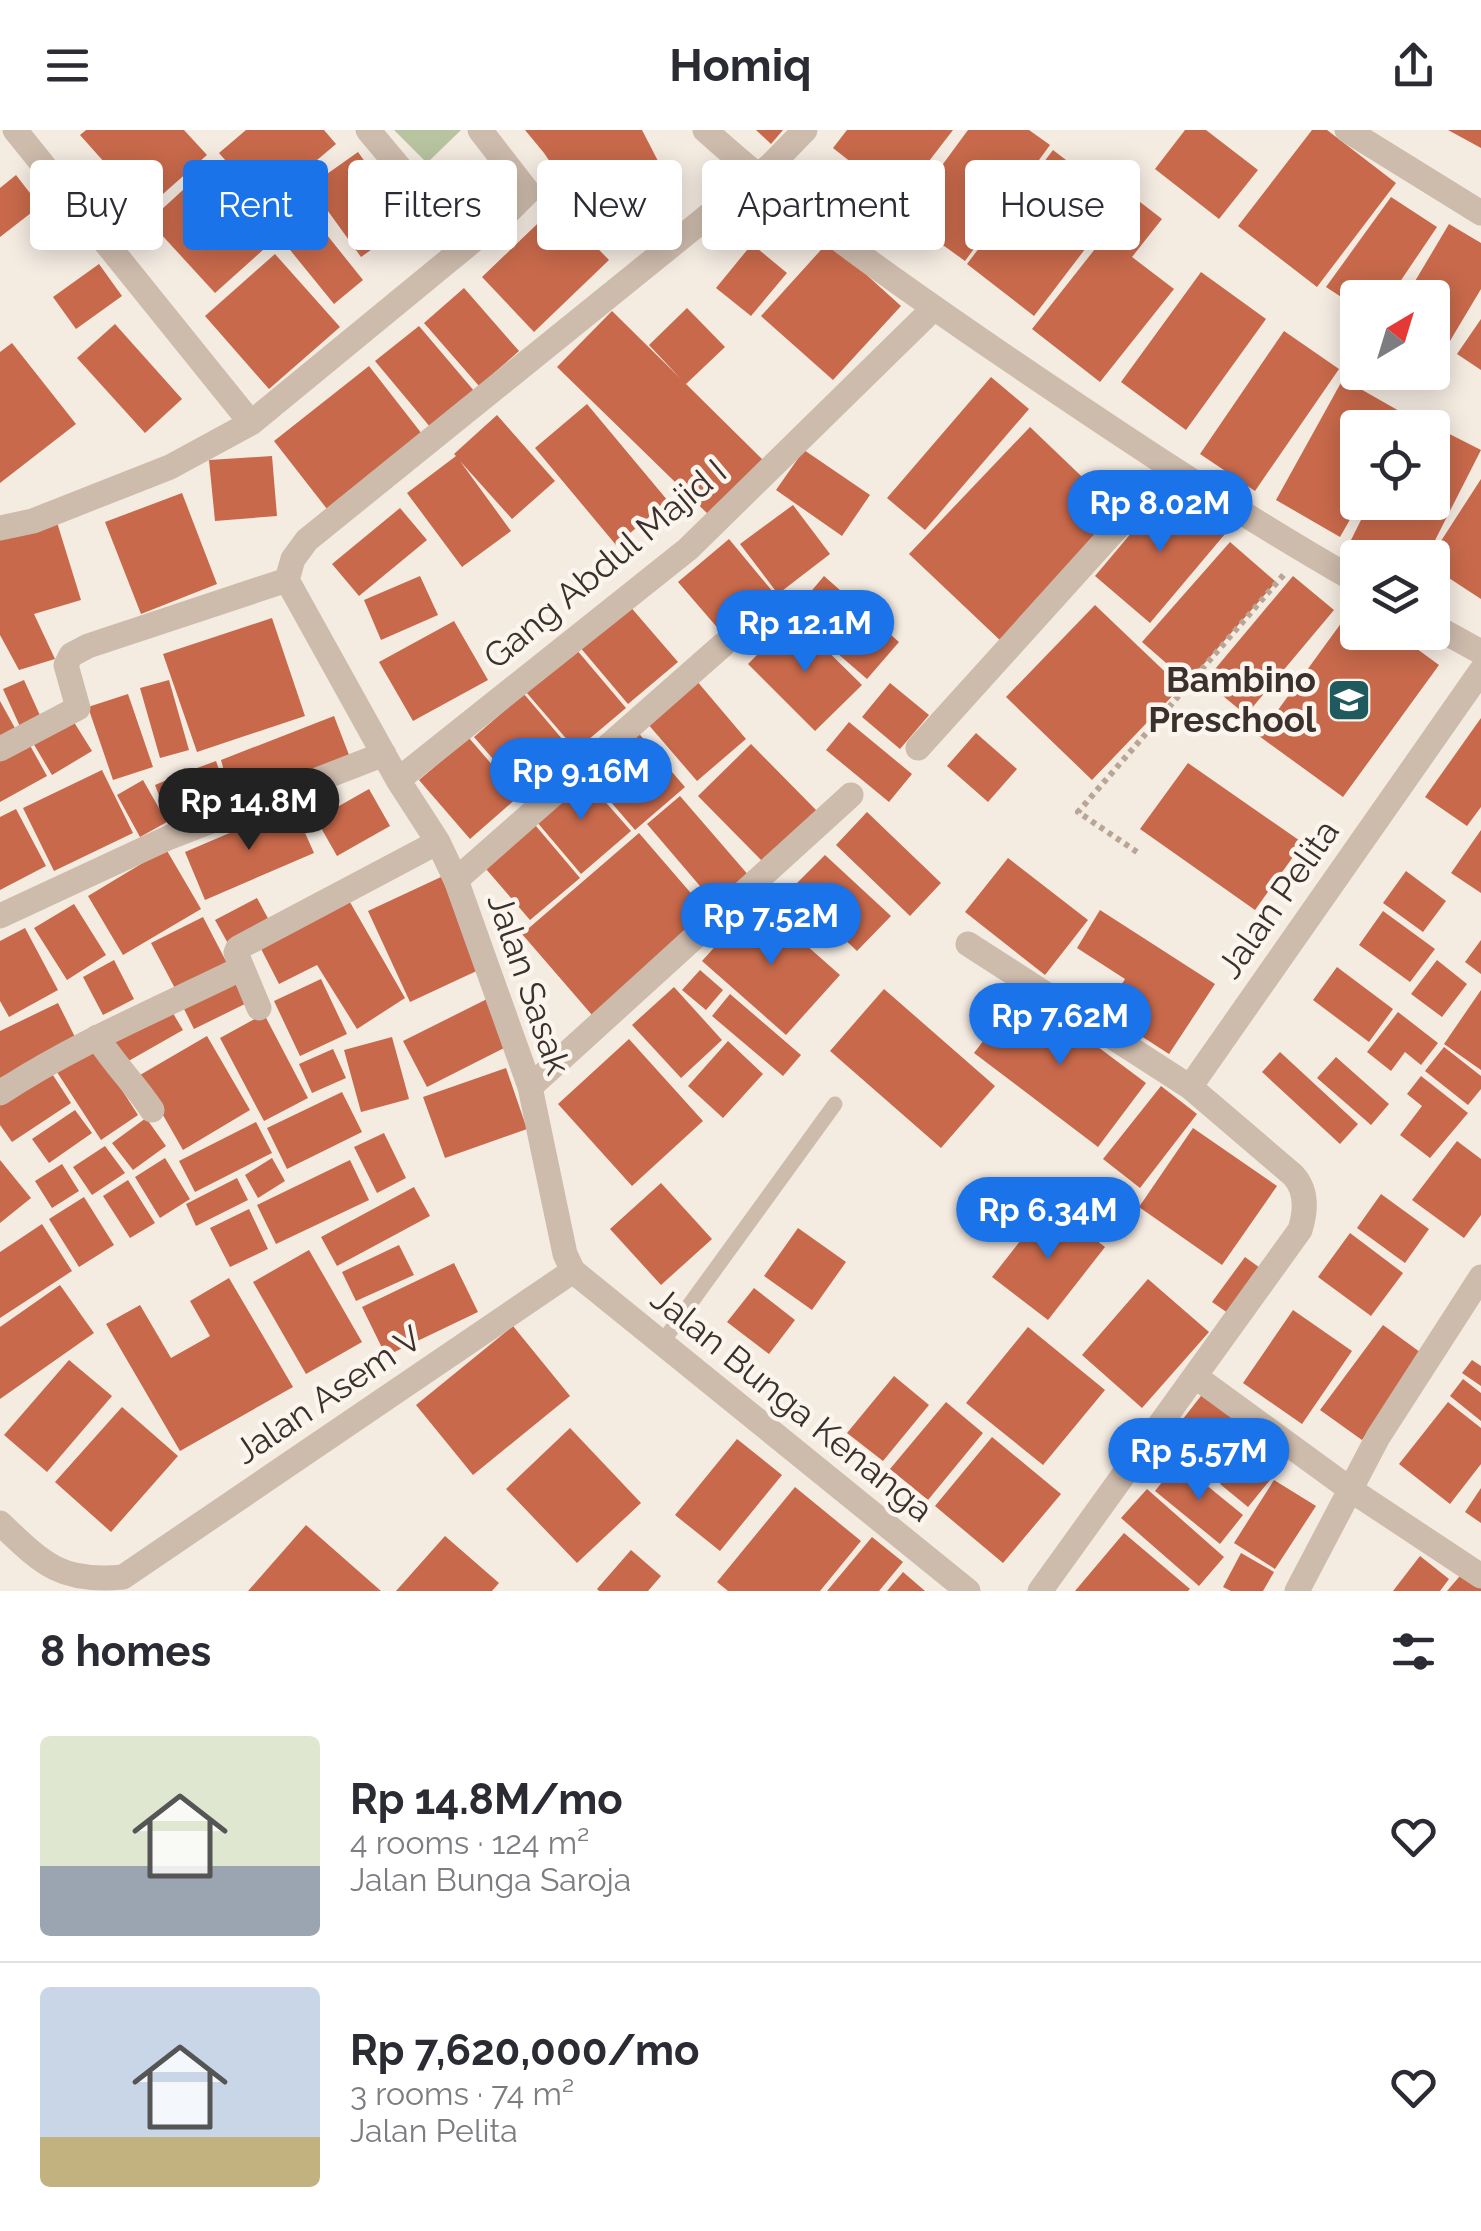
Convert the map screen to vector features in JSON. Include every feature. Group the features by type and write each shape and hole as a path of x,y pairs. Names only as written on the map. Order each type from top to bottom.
{"street":[{"path":"15,130 251,423"},
{"path":"368,130 393,160"},
{"path":"480,130 503,160"},
{"path":"704,130 737,160"},
{"path":"774,160 805,130"},
{"path":"1347,130 1481,213"},
{"path":"517,178 528,192 517,201"},
{"path":"0,749 75,711 77,704 66,664 71,655 288,580 294,559 307,540 702,221"},
{"path":"0,528 33,521 170,467 251,423 460,250"},
{"path":"855,250 1170,469 1340,572"},
{"name":"Gang Abdul Majid I","path":"398,780 688,549 934,308"},
{"path":"918,748 1170,469"},
{"name":"Jalan Sasak","path":"288,580 456,880 530,1088 565,1254 573,1271"},
{"path":"1450,634 1481,652"},
{"path":"456,880 724,644"},
{"name":"Jalan Pelita","path":"1190,1088 1481,670"},
{"path":"0,916 170,837 384,754"},
{"path":"530,1088 851,795"},
{"path":"258,1008 236,953 242,944 438,842"},
{"path":"968,944 1190,1088 1294,1175 1304,1204 1300,1230 1040,1591"},
{"path":"0,1092 97,1037 242,968"},
{"path":"97,1037 118,1070 130,1078 152,1110"},
{"name":"Jalan Bunga Kenanga","path":"573,1271 968,1591"},
{"name":"Jalan Asem V","path":"131,1584 573,1271"},
{"path":"1297,1591 1378,1437 1481,1277"},
{"path":"1196,1377 1351,1490 1481,1576"},
{"path":"0,1523 37,1558 70,1575 131,1584"}],"lane":[{"path":"661,1344 835,1104"}],"path":[{"path":"1137,852 1078,812 1304,551"}],"green space":[{"path":"394,130 461,130 430,160 424,160"}],"building":[{"path":"86,130 184,130 207,155 201,160 183,160 183,176 163,194 163,160 102,160 80,135"},
{"path":"246,130 324,130 336,144 317,160 225,160 219,153"},
{"path":"525,130 642,130 658,160 549,160"},
{"path":"756,130 783,130 771,144"},
{"path":"847,130 953,130 930,160 848,160 833,148"},
{"path":"968,130 1029,130 1050,145 1039,160 965,160 965,250 973,250 965,261 945,247 945,161"},
{"path":"1185,130 1206,130 1258,170 1219,219 1155,169"},
{"path":"1312,130 1327,130 1396,183 1317,287 1238,226"},
{"path":"1448,130 1481,130 1481,148"},
{"path":"1053,150 1066,160 1045,160"},
{"path":"358,152 364,160 348,160 348,239 328,211 328,173"},
{"path":"16,175 30,193 30,214 0,237 0,188"},
{"path":"183,190 183,250 263,250 215,293 163,236 163,208"},
{"path":"1391,197 1437,227 1401,280 1340,280 1340,296 1326,287"},
{"path":"1140,202 1162,219 1140,247"},
{"path":"537,224 537,250 599,250 609,260 534,332 482,277 510,250 517,250 517,243"},
{"path":"1449,224 1481,243 1481,289 1450,341 1450,280 1416,280"},
{"path":"328,236 363,280 334,304 290,250 328,250"},
{"path":"747,250 759,250 787,273 751,316 716,288"},
{"path":"821,250 839,250 901,306 833,380 761,316"},
{"path":"978,250 1084,250 1034,316 967,264"},
{"path":"1094,250 1138,250 1132,257 1174,289 1100,382 1032,329"},
{"path":"275,254 340,327 269,389 205,316"},
{"path":"99,264 122,296 76,329 53,297"},
{"path":"1201,272 1266,319 1186,430 1121,382"},
{"path":"464,288 519,351 479,386 424,323"},
{"path":"687,308 725,347 686,384 765,462 711,517 557,367 612,311 680,378 649,345"},
{"path":"1481,319 1481,370 1457,354"},
{"path":"115,324 182,399 145,433 77,358"},
{"path":"419,326 475,392 431,428 375,361"},
{"path":"1284,331 1339,369 1255,491 1200,454"},
{"path":"12,343 76,424 0,483 0,352"},
{"path":"369,366 422,434 327,509 274,441"},
{"path":"991,377 1029,409 925,530 887,498"},
{"path":"1340,384 1340,390 1362,390 1397,410 1340,410 1340,520 1350,520 1340,537 1276,500"},
{"path":"587,404 668,501 616,545 535,448"},
{"path":"497,415 555,481 512,519 460,461 511,531 462,567 407,493 456,456"},
{"path":"1030,427 1124,517 1003,643 909,554"},
{"path":"1450,434 1481,450 1450,511"},
{"path":"804,450 870,495 842,536 776,490"},
{"path":"272,456 277,516 215,521 209,460"},
{"path":"1481,479 1481,599 1450,579 1450,540 1442,540"},
{"path":"1170,487 1225,534 1150,623 1095,576"},
{"path":"182,493 217,584 141,614 105,522"},
{"path":"793,505 830,554 778,594 740,544"},
{"path":"400,508 427,540 359,596 332,564"},
{"path":"55,516 81,600 34,614 55,659 19,670 0,635 0,533"},
{"path":"1361,520 1445,520 1435,540 1351,540"},
{"path":"729,539 778,598 728,640 678,582"},
{"path":"1230,542 1276,582 1188,682 1142,642"},
{"path":"420,576 438,615 381,640 364,600"},
{"path":"824,576 899,642 867,679 792,614"},
{"path":"1293,576 1334,610 1246,715 1205,681"},
{"path":"628,604 678,662 628,704 579,646"},
{"path":"1095,605 1181,687 1092,780 1006,697"},
{"path":"272,618 305,716 197,752 163,654"},
{"path":"794,618 862,685 815,731 748,664"},
{"path":"454,621 488,680 413,721 379,662"},
{"name":"Bambino Preschool","path":"1340,625 1340,650 1419,650 1439,665 1343,797 1259,736"},
{"path":"576,649 626,708 576,750 526,692"},
{"path":"24,680 43,722 22,731 3,689"},
{"path":"169,680 189,750 160,758 140,688"},
{"path":"696,680 746,739 697,781 647,723"},
{"path":"890,683 929,715 900,749 862,717"},
{"path":"128,694 153,767 113,780 88,707"},
{"path":"524,694 574,753 524,795 474,737"},
{"path":"0,701 16,730 0,739"},
{"path":"334,716 351,760 233,804 221,760"},
{"path":"1481,718 1481,807 1467,826 1425,797"},
{"path":"72,719 92,751 52,775 33,743"},
{"path":"849,722 912,774 889,802 826,750"},
{"path":"635,729 685,787 635,830 585,772"},
{"path":"976,733 1017,769 988,802 947,766"},
{"path":"469,738 519,796 470,839 419,780"},
{"path":"27,740 47,776 0,802 0,755"},
{"path":"751,744 819,813 766,865 698,796"},
{"path":"216,761 232,806 205,815 189,771"},
{"path":"1188,763 1303,843 1255,910 1140,829"},
{"path":"102,770 133,833 54,871 23,808"},
{"path":"186,772 204,816 172,829 155,785"},
{"path":"580,773 631,831 581,874 531,815"},
{"path":"143,780 167,822 140,837 117,795"},
{"path":"369,789 390,826 337,856 316,819"},
{"path":"680,796 750,877 717,906 647,824"},
{"path":"293,806 314,853 205,900 185,852"},
{"path":"16,809 46,866 0,890 0,817"},
{"path":"867,812 941,883 910,916 836,845"},
{"path":"530,819 580,878 530,920 480,862"},
{"path":"1481,830 1481,893 1451,873"},
{"path":"639,833 708,913 592,1015 522,934"},
{"path":"166,849 201,909 123,955 88,896"},
{"path":"825,855 891,916 857,951 791,889"},
{"path":"1008,858 1088,920 1045,975 965,912"},
{"path":"1406,871 1446,901 1423,932 1383,903"},
{"path":"441,877 483,968 410,1002 368,911"},
{"path":"347,897 405,998 357,1029 317,965 279,984 257,941"},
{"path":"257,898 271,924 230,947 215,920"},
{"path":"756,901 840,975 786,1035 702,961"},
{"path":"74,904 106,955 67,980 34,928"},
{"path":"1100,910 1215,984 1169,1054 1104,1012 1125,979 1077,948"},
{"path":"1383,911 1435,949 1410,982 1359,945"},
{"path":"203,917 229,967 178,994 151,943"},
{"path":"25,928 58,990 9,1017 0,1001 0,941"},
{"path":"1481,940 1481,974 1465,962"},
{"path":"114,960 134,999 103,1015 83,977"},
{"path":"1437,960 1467,984 1442,1017 1411,994"},
{"path":"1337,967 1393,1009 1369,1042 1313,1000"},
{"path":"700,970 723,990 706,1010 682,990"},
{"path":"239,973 253,1000 194,1029 180,1001"},
{"path":"321,979 347,1034 300,1056 274,1001"},
{"path":"674,987 722,1040 681,1078 632,1025"},
{"path":"884,989 995,1086 941,1148 830,1051"},
{"path":"1022,990 1146,1083 1098,1147 974,1053"},
{"path":"1481,990 1481,1070 1444,1044"},
{"path":"730,994 801,1055 783,1076 712,1016"},
{"path":"489,998 512,1044 427,1087 403,1041"},
{"path":"58,1003 77,1041 0,1078 0,1031"},
{"path":"168,1005 183,1030 125,1063 110,1038"},
{"path":"1398,1012 1438,1043 1421,1065 1405,1052 1391,1071 1367,1052"},
{"path":"264,1014 308,1098 264,1121 220,1038"},
{"path":"207,1036 250,1110 183,1150 140,1075"},
{"path":"392,1037 409,1099 361,1112 344,1050"},
{"path":"629,1039 703,1121 632,1186 558,1104"},
{"path":"728,1041 763,1074 723,1118 688,1086"},
{"path":"91,1042 138,1115 101,1140 53,1066"},
{"path":"1444,1047 1481,1076 1481,1089 1468,1105 1425,1071"},
{"path":"333,1049 346,1078 312,1093 299,1064"},
{"path":"1280,1052 1358,1124 1340,1144 1262,1072"},
{"path":"1336,1057 1389,1104 1371,1125 1317,1078"},
{"path":"506,1068 527,1129 445,1158 423,1097"},
{"path":"49,1069 71,1103 12,1142 0,1125 0,1102"},
{"path":"1421,1076 1468,1113 1430,1158 1400,1135 1422,1106 1407,1094"},
{"path":"1161,1086 1197,1114 1140,1188 1103,1159"},
{"path":"342,1092 362,1132 287,1169 267,1128"},
{"path":"75,1110 92,1133 49,1163 32,1139"},
{"path":"146,1118 166,1146 133,1170 112,1143"},
{"path":"256,1122 272,1153 195,1192 179,1161"},
{"path":"1193,1128 1277,1186 1222,1265 1139,1207"},
{"path":"384,1133 406,1178 377,1193 354,1147"},
{"path":"1457,1141 1481,1159 1481,1215 1464,1238 1412,1200"},
{"path":"105,1146 125,1173 92,1195 73,1167"},
{"path":"165,1158 190,1199 160,1218 135,1177"},
{"path":"272,1158 285,1181 258,1198 245,1175"},
{"path":"0,1160 31,1198 0,1223"},
{"path":"350,1160 369,1200 276,1244 257,1205"},
{"path":"62,1164 79,1191 52,1208 35,1181"},
{"path":"237,1178 248,1200 196,1226 186,1204"},
{"path":"128,1180 155,1223 130,1238 103,1196"},
{"path":"661,1183 712,1239 661,1285 610,1229"},
{"path":"414,1187 430,1216 337,1266 321,1237"},
{"path":"1381,1194 1429,1229 1405,1263 1357,1228"},
{"path":"84,1197 114,1245 79,1267 49,1219"},
{"path":"1049,1204 1105,1247 1048,1320 992,1277"},
{"path":"249,1209 268,1249 230,1267 210,1228"},
{"path":"42,1224 72,1271 0,1318 0,1252"},
{"path":"798,1228 846,1262 812,1310 764,1276"},
{"path":"1350,1233 1403,1273 1371,1316 1318,1277"},
{"path":"399,1245 414,1275 356,1301 342,1272"},
{"path":"309,1250 362,1342 306,1374 253,1282"},
{"path":"1245,1257 1267,1273 1235,1318 1212,1302"},
{"path":"454,1263 478,1312 386,1356 362,1307"},
{"path":"229,1278 293,1387 180,1451 106,1324 140,1305 171,1358 210,1336 190,1301"},
{"path":"1148,1279 1209,1332 1142,1408 1082,1355"},
{"path":"60,1285 94,1333 0,1399 0,1327"},
{"path":"754,1288 795,1320 769,1354 727,1322"},
{"path":"1293,1310 1352,1351 1302,1424 1243,1383"},
{"path":"1383,1325 1424,1355 1362,1440 1320,1410"},
{"path":"513,1326 570,1396 473,1475 416,1405"},
{"path":"1028,1327 1105,1390 1043,1465 966,1403"},
{"path":"69,1360 112,1396 47,1472 4,1435"},
{"path":"1472,1360 1481,1366 1481,1386 1462,1373"},
{"path":"894,1376 929,1405 883,1461 847,1433"},
{"path":"1463,1379 1481,1393 1481,1421 1450,1396"},
{"path":"1204,1392 1253,1430 1214,1480 1165,1442"},
{"path":"946,1402 983,1433 928,1500 890,1469"},
{"path":"1448,1402 1481,1428 1481,1464 1450,1504 1399,1464"},
{"path":"122,1407 178,1456 111,1532 55,1482"},
{"path":"570,1428 641,1503 577,1563 506,1489"},
{"path":"1264,1430 1292,1453 1248,1507 1220,1484"},
{"path":"992,1437 1061,1494 1003,1563 935,1506"},
{"path":"737,1439 782,1475 720,1551 675,1515"},
{"path":"1178,1462 1243,1515 1220,1544 1155,1491"},
{"path":"1274,1480 1316,1506 1275,1569 1234,1543"},
{"path":"795,1487 861,1541 820,1591 728,1591 717,1582"},
{"path":"1481,1488 1481,1523 1465,1512"},
{"path":"1147,1489 1224,1557 1199,1586 1121,1518"},
{"path":"306,1525 381,1591 248,1591"},
{"path":"1124,1533 1190,1589 1075,1591"},
{"path":"445,1536 499,1583 492,1591 396,1591"},
{"path":"872,1537 903,1562 879,1591 827,1591"},
{"path":"631,1550 661,1576 648,1591 599,1591 597,1589"},
{"path":"1241,1553 1274,1572 1263,1591 1231,1591 1223,1587"},
{"path":"1420,1556 1449,1579 1440,1591 1393,1591"},
{"path":"1465,1570 1481,1583 1481,1591 1447,1591"},
{"path":"903,1572 925,1591 887,1591"}],"place":[{"name":"Bambino Preschool","path":"1349,700"}]}
